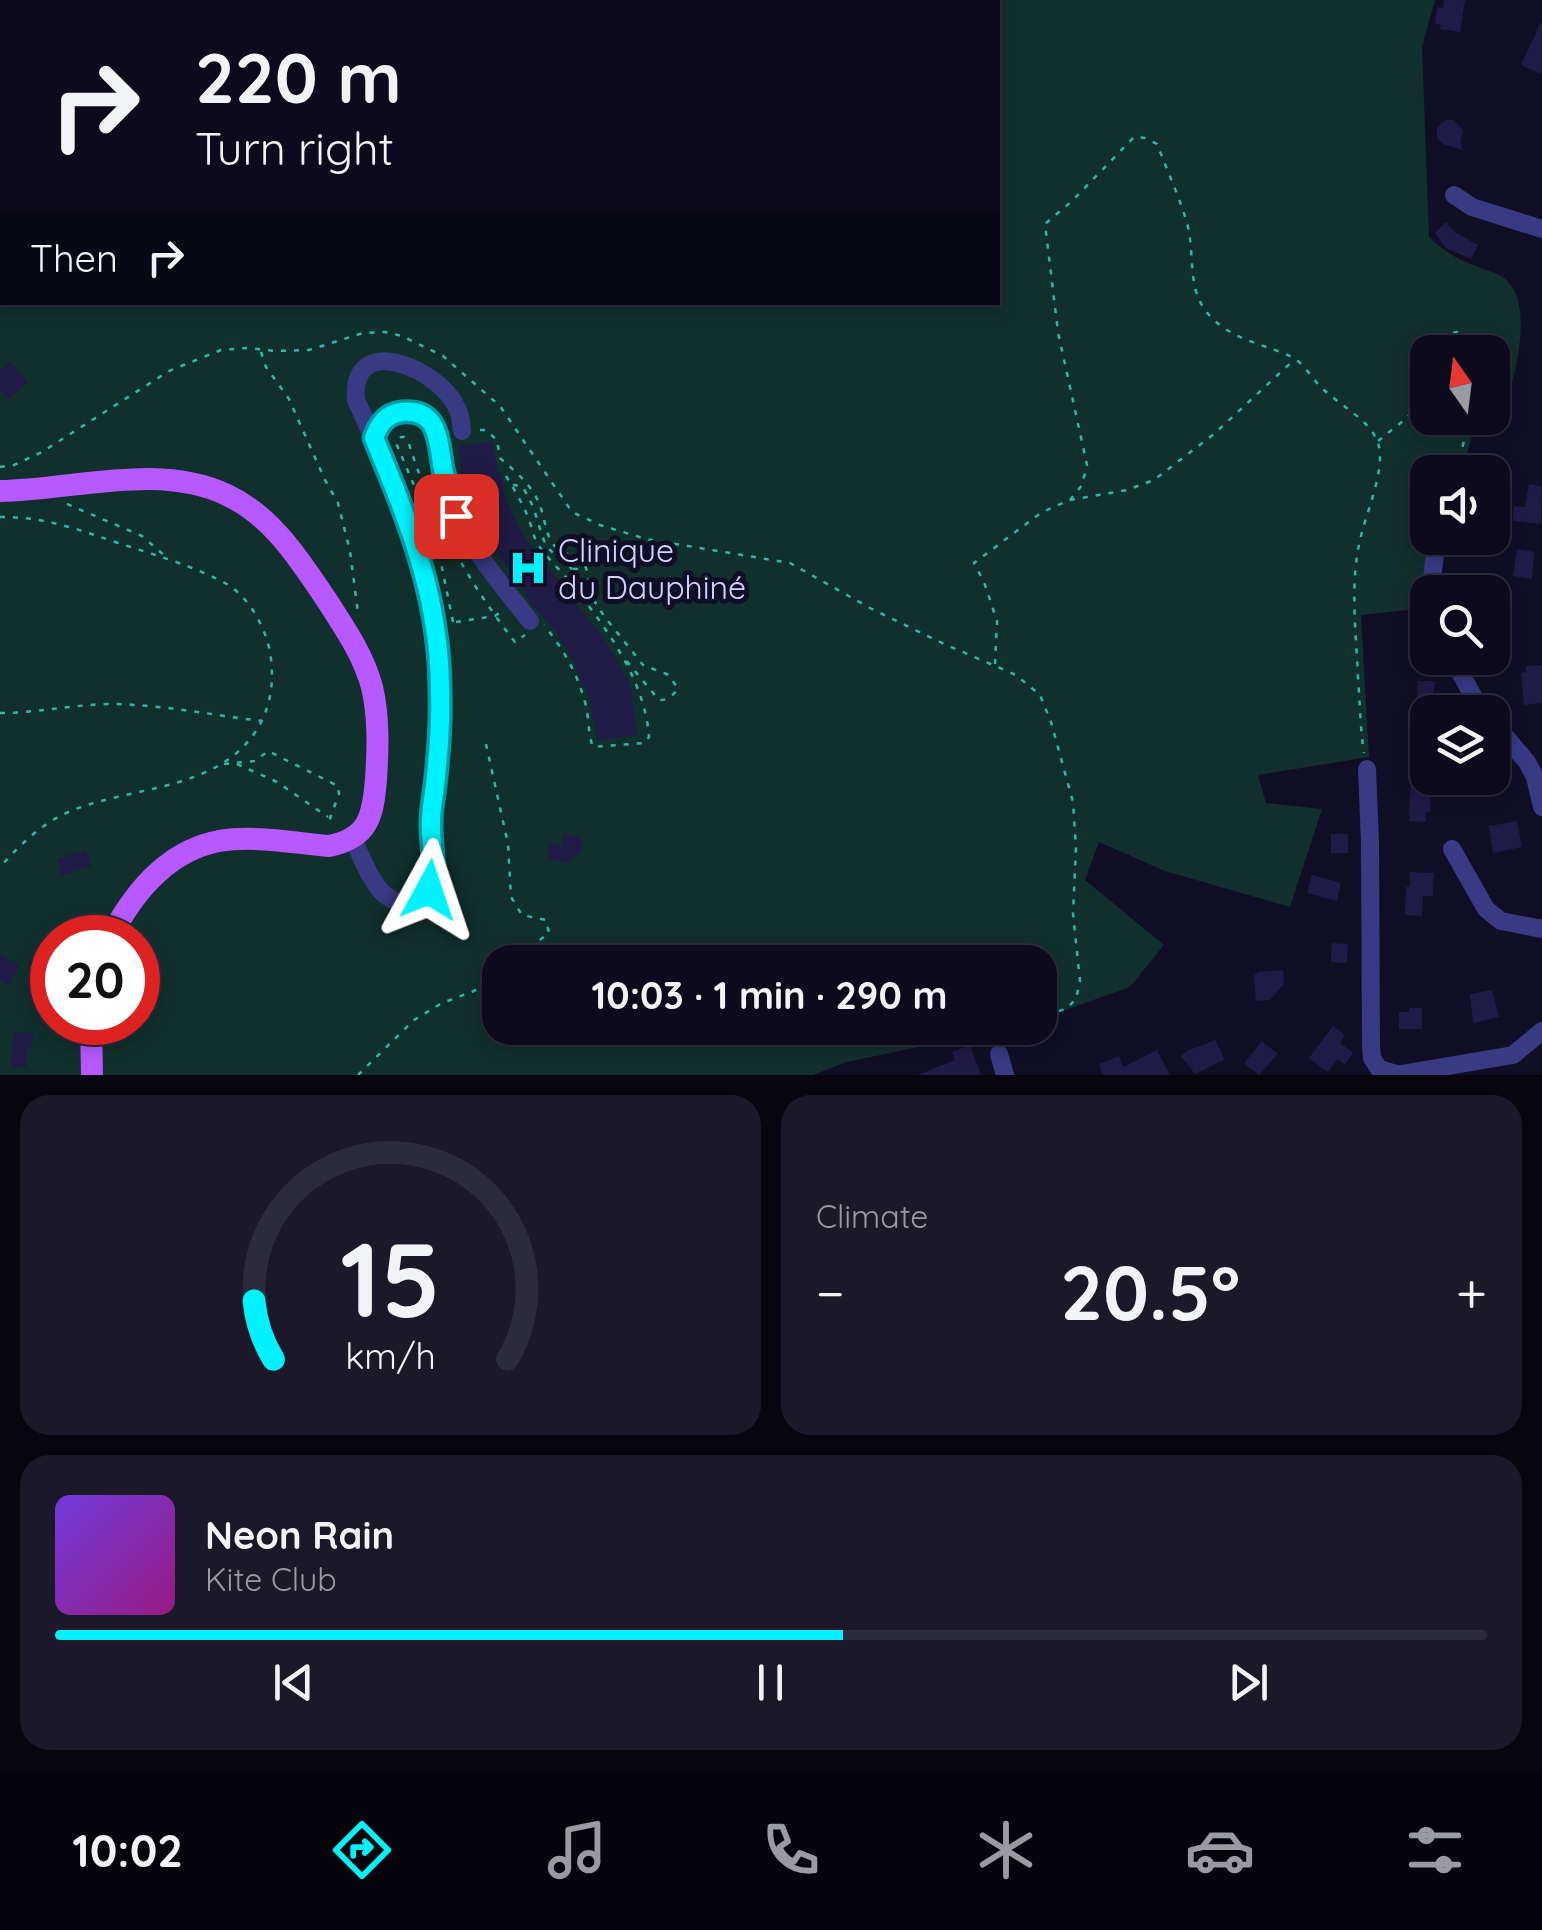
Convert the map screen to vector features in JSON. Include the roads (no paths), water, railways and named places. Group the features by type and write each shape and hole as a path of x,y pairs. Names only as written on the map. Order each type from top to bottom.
{"main road":[{"path":"0,491 48,495 115,481 162,479 181,480 232,497 276,530 299,559 358,649 371,684 378,720 374,803 366,825 352,839 330,846 239,839 198,847 153,876 123,915"},
{"path":"91,1045 92,1075"}],"street":[{"path":"1454,195 1472,207 1542,229"},
{"path":"352,839 383,894 393,901 417,900 429,890 436,865 431,824 440,690 436,628 406,512 356,400 357,381 371,366 389,361 408,365 442,386 460,412 462,432"},
{"path":"374,438 378,426 392,414 412,412 430,420 438,434 456,516 529,626"},
{"path":"1510,742 1536,777 1542,807"},
{"path":"1366,769 1371,1046 1379,1069 1395,1075 1513,1054 1542,1031"},
{"path":"1452,849 1486,909 1501,922 1542,928"},
{"path":"998,1054 1006,1075"}],"place":[{"name":"Clinique du Dauphiné","path":"528,568"}]}
